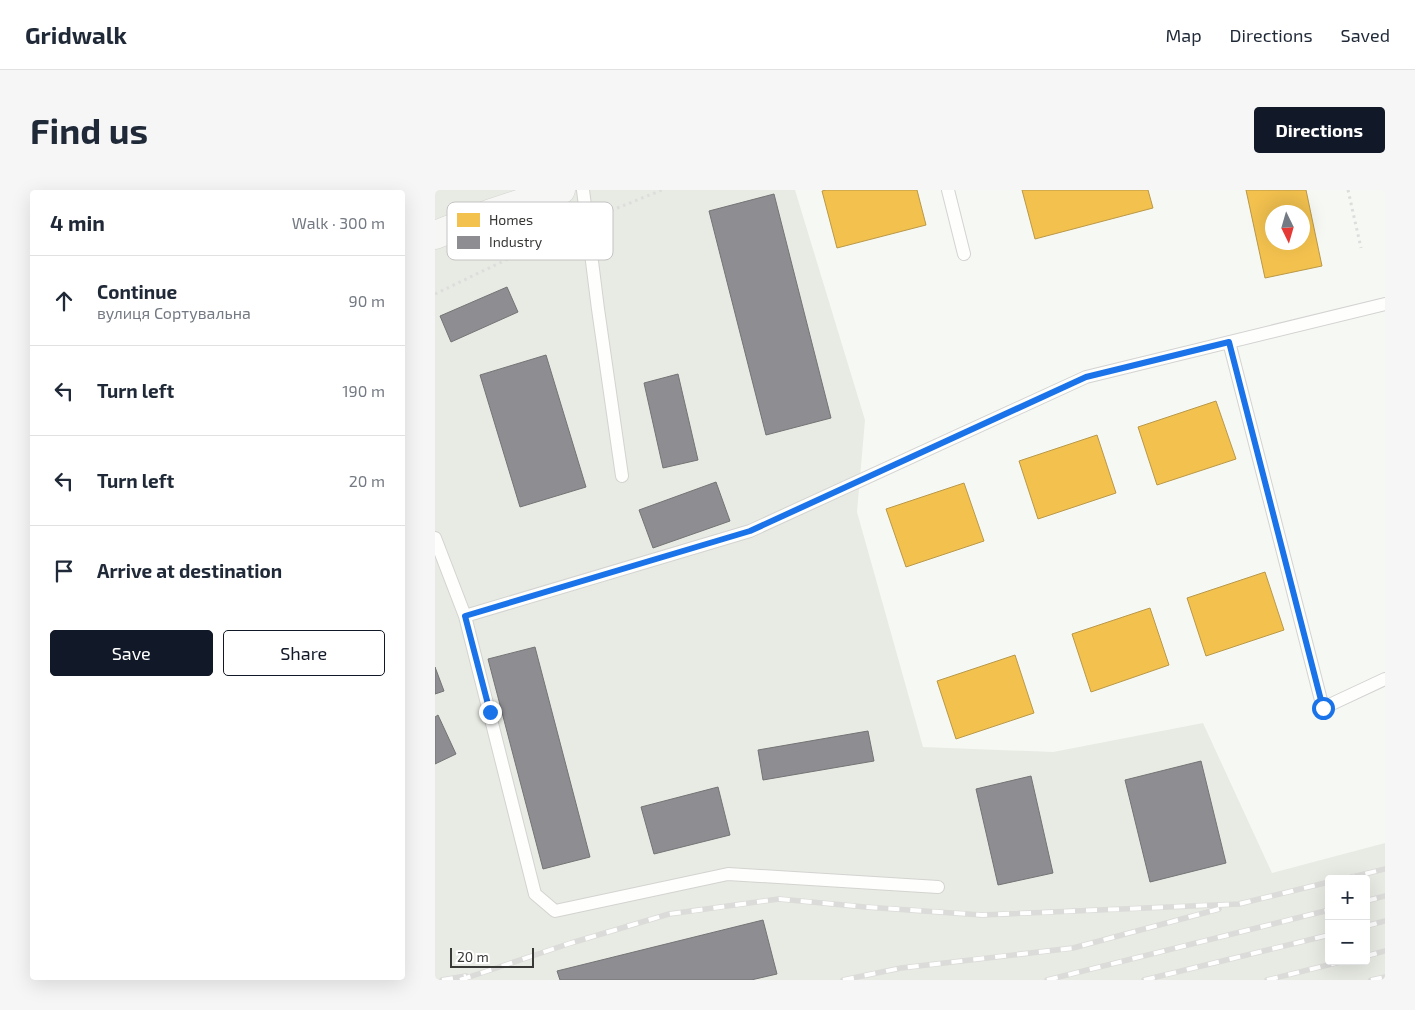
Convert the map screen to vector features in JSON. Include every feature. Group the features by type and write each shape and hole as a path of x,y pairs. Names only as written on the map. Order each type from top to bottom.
{"main road":[{"path":"524,202 561,190"},
{"path":"435,234 447,230"}],"lane":[{"path":"948,190 964,254"},
{"path":"592,260 622,476"},
{"path":"465,616 750,531 1086,377 1385,304"},
{"path":"1229,342 1323,708 1385,679"},
{"path":"435,538 465,616 535,894 555,911 728,874 938,887"}],"path":[{"path":"613,210 663,190"},
{"path":"1348,190 1361,248"},
{"path":"435,294 505,260"}],"shaded area":[{"path":"435,190 795,190 865,420 857,512 923,747 1053,752 1203,723 1272,873 1385,843 1385,980 435,980"}],"building: Homes":[{"path":"917,190 926,225 837,248 822,191"},
{"path":"1022,190 1148,190 1153,208 1035,239"},
{"path":"1246,190 1306,190 1309,205 1265,205 1265,250 1310,250 1310,209 1322,266 1265,278"},
{"path":"1216,401 1236,459 1157,485 1138,427"},
{"path":"1097,435 1116,493 1038,519 1019,461"},
{"path":"964,483 984,541 906,567 886,509"},
{"path":"1265,572 1284,630 1206,656 1187,598"},
{"path":"1150,608 1169,665 1091,692 1072,634"},
{"path":"1015,655 1034,713 956,739 937,681"}],"building: Industry":[{"path":"774,194 831,418 766,435 709,211"},
{"path":"507,287 518,312 451,342 440,316"},
{"path":"546,355 586,487 520,507 480,375"},
{"path":"678,374 698,460 663,468 644,383"},
{"path":"716,482 730,521 653,548 639,510"},
{"path":"535,647 590,857 543,869 488,659"},
{"path":"435,667 444,691 435,694"},
{"path":"438,715 456,754 435,764 435,717"},
{"path":"868,731 874,761 763,780 758,750"},
{"path":"1201,761 1226,863 1150,882 1125,780"},
{"path":"1031,776 1053,873 998,885 976,789"},
{"path":"718,787 730,835 654,854 641,807"},
{"path":"763,920 777,974 751,980 560,980 557,971"}],"railway":[{"path":"1360,875 1385,869"},
{"path":"460,980 571,943 669,914 779,899 982,915 1239,904 1325,883"},
{"path":"1370,900 1385,896"},
{"path":"843,980 901,968 1073,948 1219,909"},
{"path":"1047,980 1325,911"},
{"path":"1370,925 1385,921"},
{"path":"1144,980 1325,936"},
{"path":"1370,955 1385,951"},
{"path":"1267,980 1328,965"},
{"path":"442,980 466,976"},
{"path":"1371,980 1385,977"}],"route":[{"path":"490,712 465,616 750,531 1086,377 1229,342 1323,708"}]}
